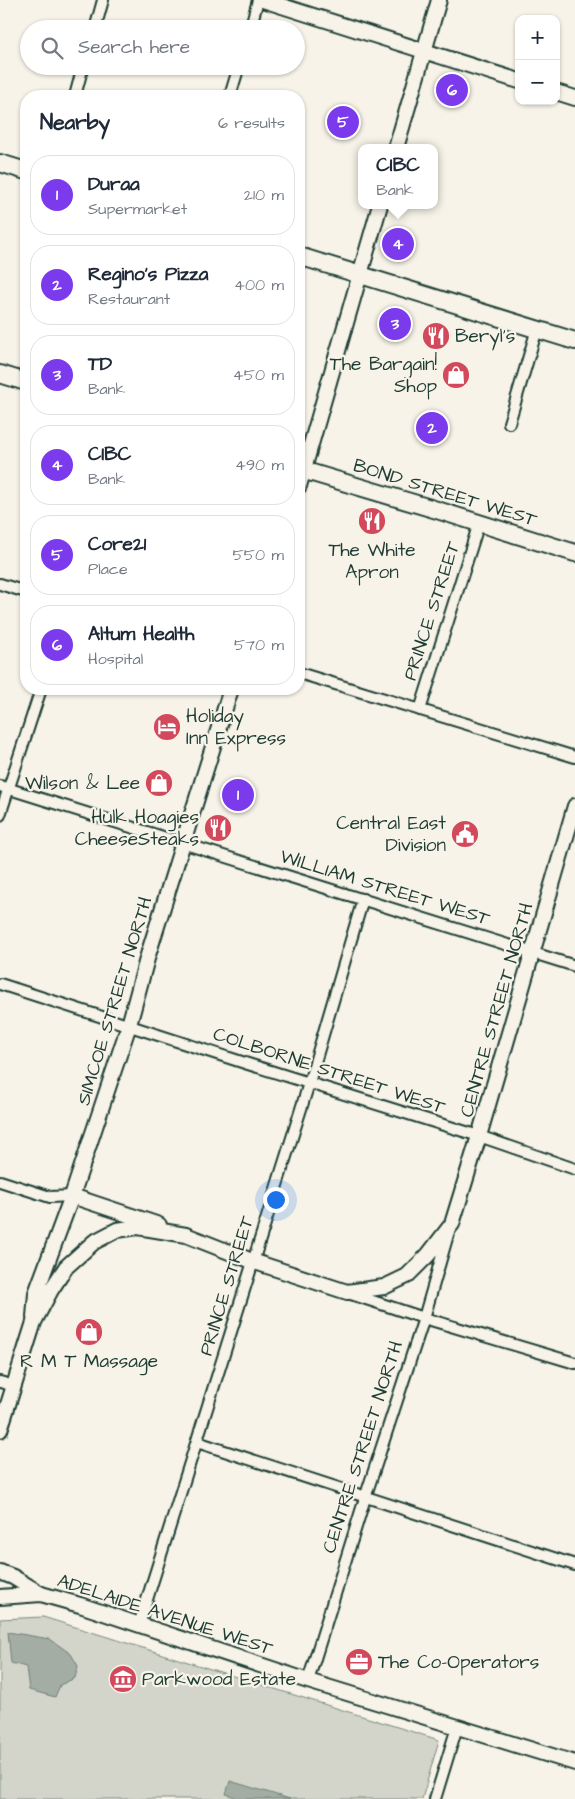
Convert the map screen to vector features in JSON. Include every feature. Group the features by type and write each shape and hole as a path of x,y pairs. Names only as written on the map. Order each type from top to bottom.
{"main road":[{"path":"264,0 515,80"},
{"path":"397,144 439,0"},
{"path":"560,93 575,98"},
{"path":"0,163 20,169"},
{"path":"305,458 361,275 379,209"},
{"path":"305,258 575,341"},
{"path":"0,374 20,380"},
{"name":"BOND STREET WEST","path":"305,476 479,524 575,553"},
{"name":"SIMCOE STREET NORTH","path":"34,1322 36,1293 72,1196 129,1025 151,947 229,695"},
{"name":"CENTRE STREET NORTH","path":"347,1292 384,1287 407,1276 428,1255 452,1224 575,806"},
{"path":"72,1196 142,1218 252,1261 347,1292"},
{"name":"SIMCOE STREET NORTH","path":"0,1430 34,1322 66,1267 94,1242 117,1230 138,1228 186,1235"},
{"path":"0,1572 13,1577 41,1594"},
{"name":"ADELAIDE AVENUE WEST","path":"0,1597 41,1594 308,1681 575,1763"}],"street":[{"path":"97,20 103,0"},
{"path":"252,20 258,0"},
{"path":"76,90 80,75"},
{"path":"232,90 236,75"},
{"path":"509,423 537,329"},
{"name":"PRINCE STREET","path":"420,710 479,524"},
{"path":"0,584 20,590"},
{"path":"305,676 575,757"},
{"path":"0,815 4,788 39,695"},
{"name":"WILLIAM STREET WEST","path":"4,788 575,966"},
{"name":"PRINCE STREET","path":"138,1625 308,1084 363,899"},
{"name":"COLBORNE STREET WEST","path":"0,984 308,1084 479,1136 575,1169"},
{"path":"0,1181 50,1197 72,1196"},
{"name":"CENTRE STREET NORTH","path":"308,1681 424,1318 452,1224"},
{"path":"347,1292 424,1318 575,1363"},
{"path":"0,1382 14,1386"},
{"path":"197,1442 575,1565"},
{"path":"435,1799 457,1727"}],"shaded area":[{"name":"Parkwood Estate","path":"43,1617 439,1740 422,1799 0,1799 0,1619"},
{"path":"8,1632 50,1639 71,1654 78,1666 75,1678 60,1685 55,1697 29,1690 26,1667 11,1663"},
{"path":"230,1781 290,1799 241,1799 226,1794"}],"place":[{"name":"Altum Health","path":"452,90"},
{"name":"Core21","path":"343,122"},
{"name":"CIBC","path":"398,244"},
{"name":"TD","path":"395,324"},
{"name":"Beryl's","path":"436,336"},
{"name":"The Bargain! Shop","path":"456,375"},
{"name":"Regino's Pizza","path":"432,428"},
{"name":"The White Apron","path":"372,521"},
{"name":"Holiday Inn Express","path":"167,727"},
{"name":"Wilson & Lee","path":"159,783"},
{"name":"Duraa","path":"238,795"},
{"name":"Hulk Hoagies CheeseSteaks","path":"218,828"},
{"name":"Central East Division","path":"465,834"},
{"name":"R M T Massage","path":"89,1332"},
{"name":"The Co-Operators","path":"359,1662"},
{"name":"Parkwood Estate","path":"123,1679"}]}
